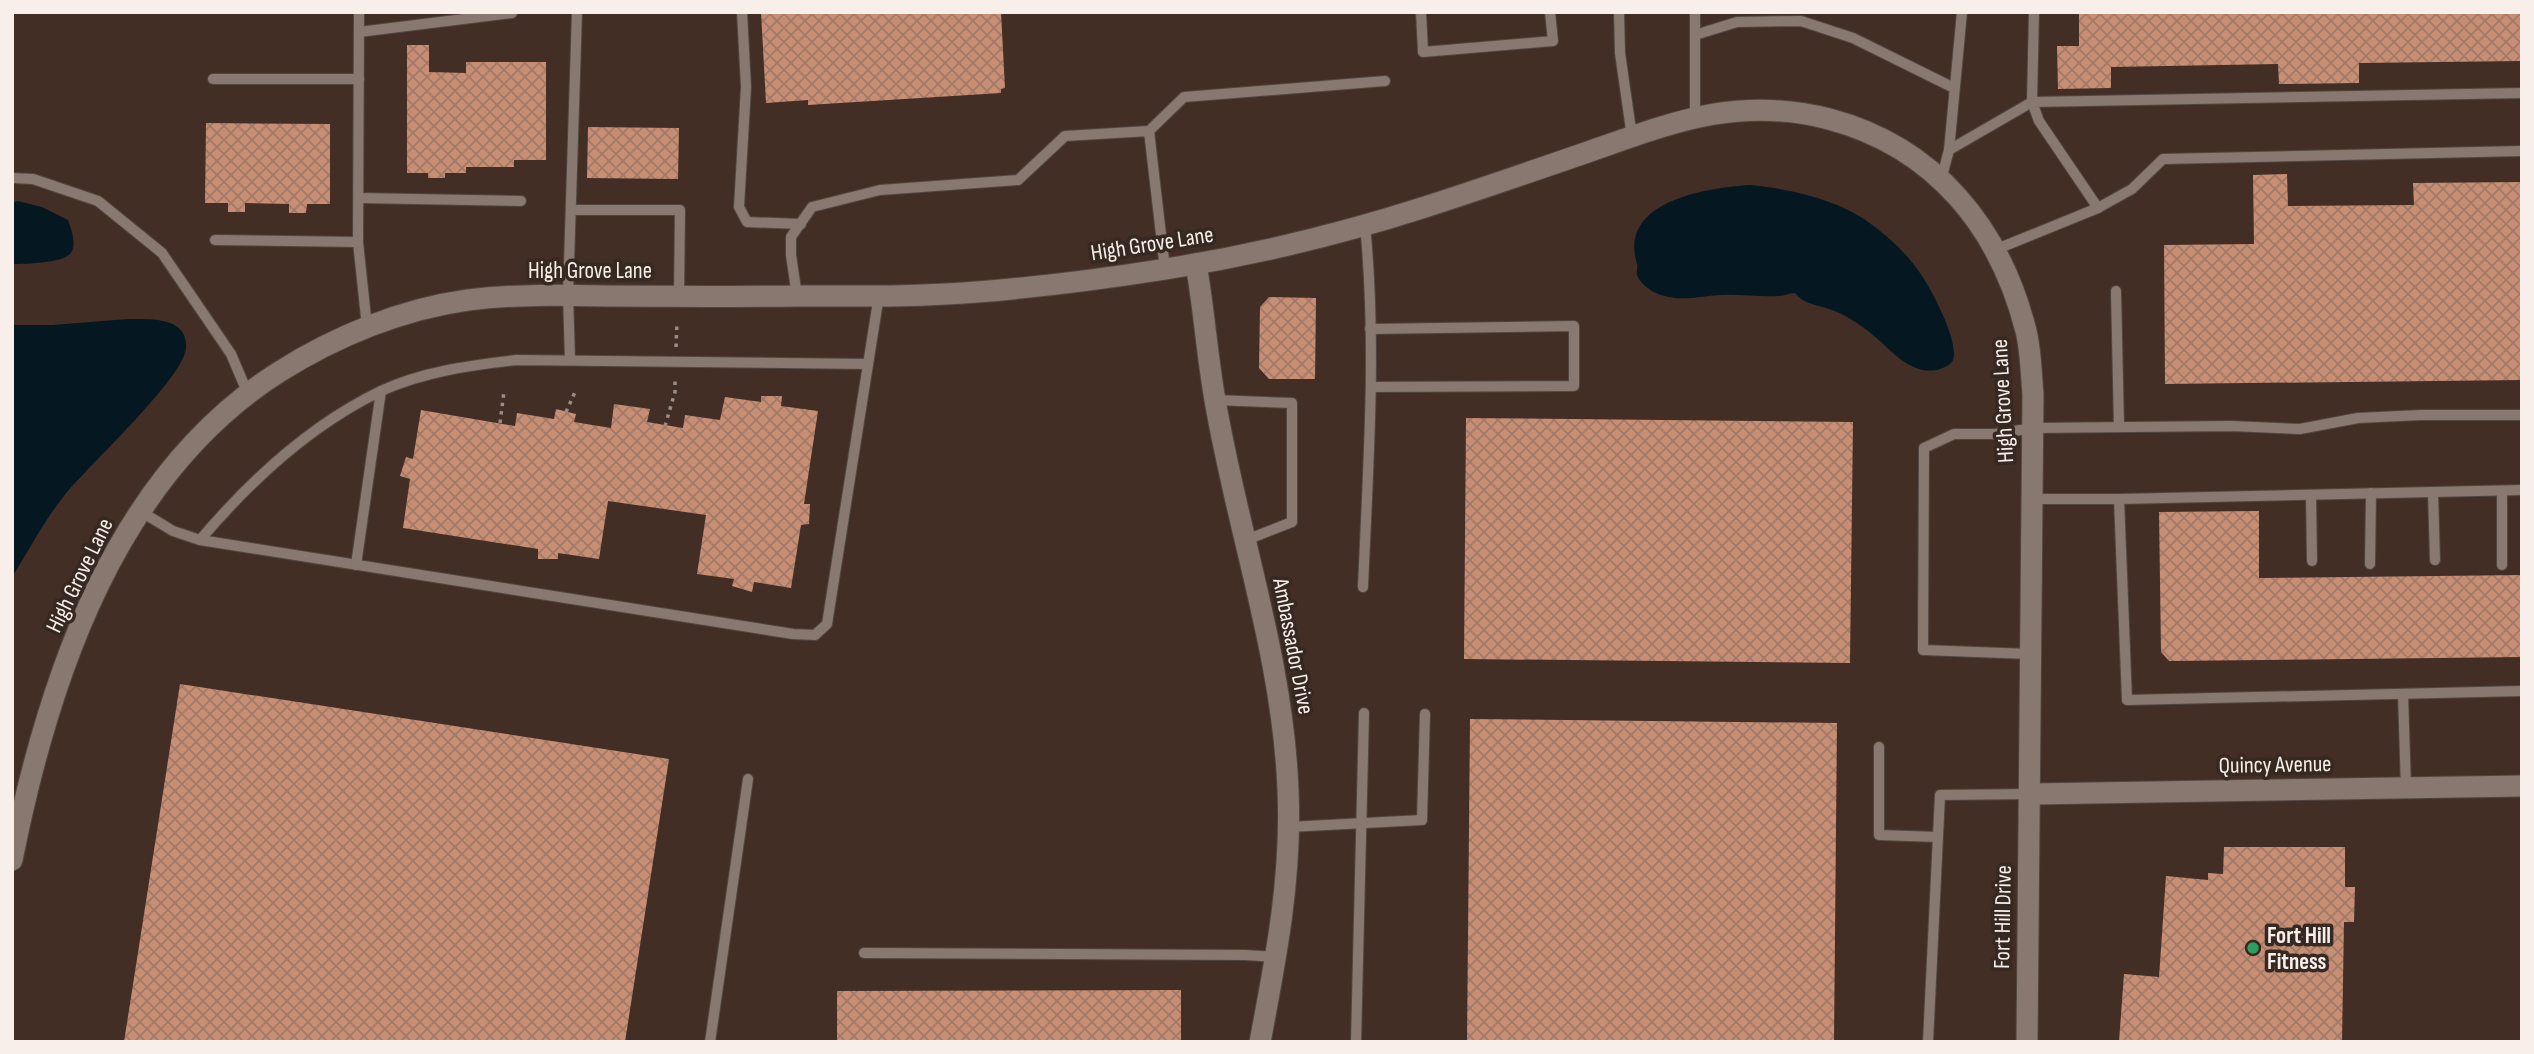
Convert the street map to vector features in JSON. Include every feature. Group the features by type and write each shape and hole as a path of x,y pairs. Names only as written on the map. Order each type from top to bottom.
{"street":[{"name":"High Grove Lane","path":"12,860 30,778 66,662 100,584 140,511 193,444 248,394 278,372 327,345 368,327 419,310 464,300 530,295 797,296 971,293 1058,285 1166,269 1365,225 1479,190 1695,117 1754,110 1787,111 1831,120 1865,132 1899,149 1941,180 1977,218 2010,276 2028,338 2033,394 2029,794"},
{"name":"Ambassador Drive","path":"1196,264 1215,400 1266,628 1282,720 1288,779 1289,827 1285,900 1260,1042"},
{"name":"Quincy Avenue","path":"2029,794 2522,786"},
{"name":"Fort Hill Drive","path":"2027,1042 2029,794"}],"lane":[{"path":"359,12 358,242 368,327"},
{"path":"569,359 568,295 577,12"},
{"path":"742,12 746,87 739,207 747,222 801,224"},
{"path":"1421,12 1423,52 1553,41 1550,12"},
{"path":"1619,12 1620,53 1632,137"},
{"path":"1695,12 1695,117"},
{"path":"1941,180 1949,150 1962,12"},
{"path":"2034,12 2032,102 2039,121 2098,208"},
{"path":"359,32 512,13"},
{"path":"1695,35 1737,22 1801,21 1853,38 1954,88"},
{"path":"213,79 359,79"},
{"path":"797,296 791,237 812,207 880,190 1018,180 1065,136 1149,131 1184,97 1385,81"},
{"path":"1949,150 2032,102 2522,93"},
{"path":"1149,131 1166,269"},
{"path":"1997,249 2098,208 2132,189 2163,159 2522,150"},
{"path":"12,178 33,179 98,201 162,254 231,354 248,394"},
{"path":"359,198 521,201"},
{"path":"571,210 680,210 679,296"},
{"path":"1363,587 1371,387 1370,287 1365,225"},
{"path":"215,240 358,242"},
{"path":"2116,291 2119,427"},
{"path":"140,511 173,531 200,540 793,634 815,635 827,624 879,295"},
{"path":"1370,329 1574,327 1574,386 1371,387"},
{"path":"200,540 260,475 312,434 381,391 439,373 516,360 868,364"},
{"path":"356,565 381,391"},
{"path":"1215,400 1292,403 1292,522 1245,540"},
{"path":"2031,654 1923,650 1924,447 1954,434 1996,434 2033,428 2231,425 2300,429 2358,418 2522,415"},
{"path":"2502,491 2502,565"},
{"path":"2032,499 2522,491"},
{"path":"2433,492 2435,560"},
{"path":"2370,564 2371,494"},
{"path":"2311,495 2312,561"},
{"path":"2119,499 2127,701 2522,691"},
{"path":"2403,694 2406,788"},
{"path":"1356,1042 1364,713"},
{"path":"1289,827 1422,820 1424,713"},
{"path":"1879,747 1879,835 1938,837"},
{"path":"710,1042 748,779"},
{"path":"1928,1042 1940,795 2029,794"},
{"path":"864,953 1245,954 1277,957"}],"path":[{"path":"676,347 677,322"},
{"path":"665,425 675,391 676,372"},
{"path":"566,412 576,390"},
{"path":"500,423 504,391"}],"shaded area":[{"path":"12,12 2522,12 2522,1042 12,1042"}],"water":[{"path":"1750,185 1782,189 1832,203 1862,218 1888,238 1907,256 1927,283 1949,330 1954,352 1951,363 1933,370 1911,366 1854,321 1814,305 1795,293 1779,296 1676,298 1658,294 1641,282 1637,274 1635,243 1640,226 1653,212 1690,195"},
{"path":"18,201 42,207 68,220 73,241 71,253 53,261 12,264 12,203"},
{"path":"128,319 166,322 181,330 186,348 181,362 153,400 64,496 12,577 12,325 53,325"}],"building":[{"path":"761,12 1001,12 1005,88 1001,89 1001,93 808,105 808,100 766,103"},
{"path":"2079,12 2522,12 2522,61 2359,63 2359,83 2279,84 2278,64 2111,67 2111,88 2058,89 2057,46 2079,46"},
{"path":"407,45 429,45 429,72 466,73 466,62 546,62 546,160 514,160 514,167 466,167 466,173 445,173 445,178 428,178 428,173 407,173"},
{"path":"206,123 330,124 330,204 307,204 306,213 289,213 289,204 245,203 245,212 228,212 228,203 205,203"},
{"path":"588,127 679,128 678,179 587,178"},
{"path":"2287,174 2288,206 2414,205 2413,183 2522,182 2522,380 2165,384 2164,245 2254,244 2253,175"},
{"path":"1269,297 1316,298 1315,379 1269,379 1259,368 1260,307"},
{"path":"761,396 782,396 781,406 818,411 804,504 810,504 809,524 801,525 791,588 754,582 752,592 732,586 734,579 697,574 706,515 608,501 599,559 558,553 558,559 538,559 538,549 403,528 410,479 400,476 406,457 413,459 421,410 515,426 517,413 554,419 556,409 576,414 574,422 611,428 614,404 650,409 647,422 683,428 685,415 720,420 725,397 761,402"},
{"path":"1466,418 1853,422 1850,663 1464,659"},
{"path":"2259,511 2259,578 2522,575 2522,657 2169,661 2161,652 2159,512"},
{"path":"180,684 669,759 625,1042 124,1042"},
{"path":"1470,719 1837,723 1834,1042 1467,1042"},
{"name":"Fort Hill Fitness","path":"2224,847 2345,847 2345,887 2355,887 2354,922 2344,922 2342,1042 2119,1042 2124,974 2159,977 2166,876 2208,880 2208,873 2223,874"},
{"path":"1181,990 1181,1042 837,1042 837,991"}],"place":[{"name":"Fort Hill Fitness","path":"2253,948"}]}
